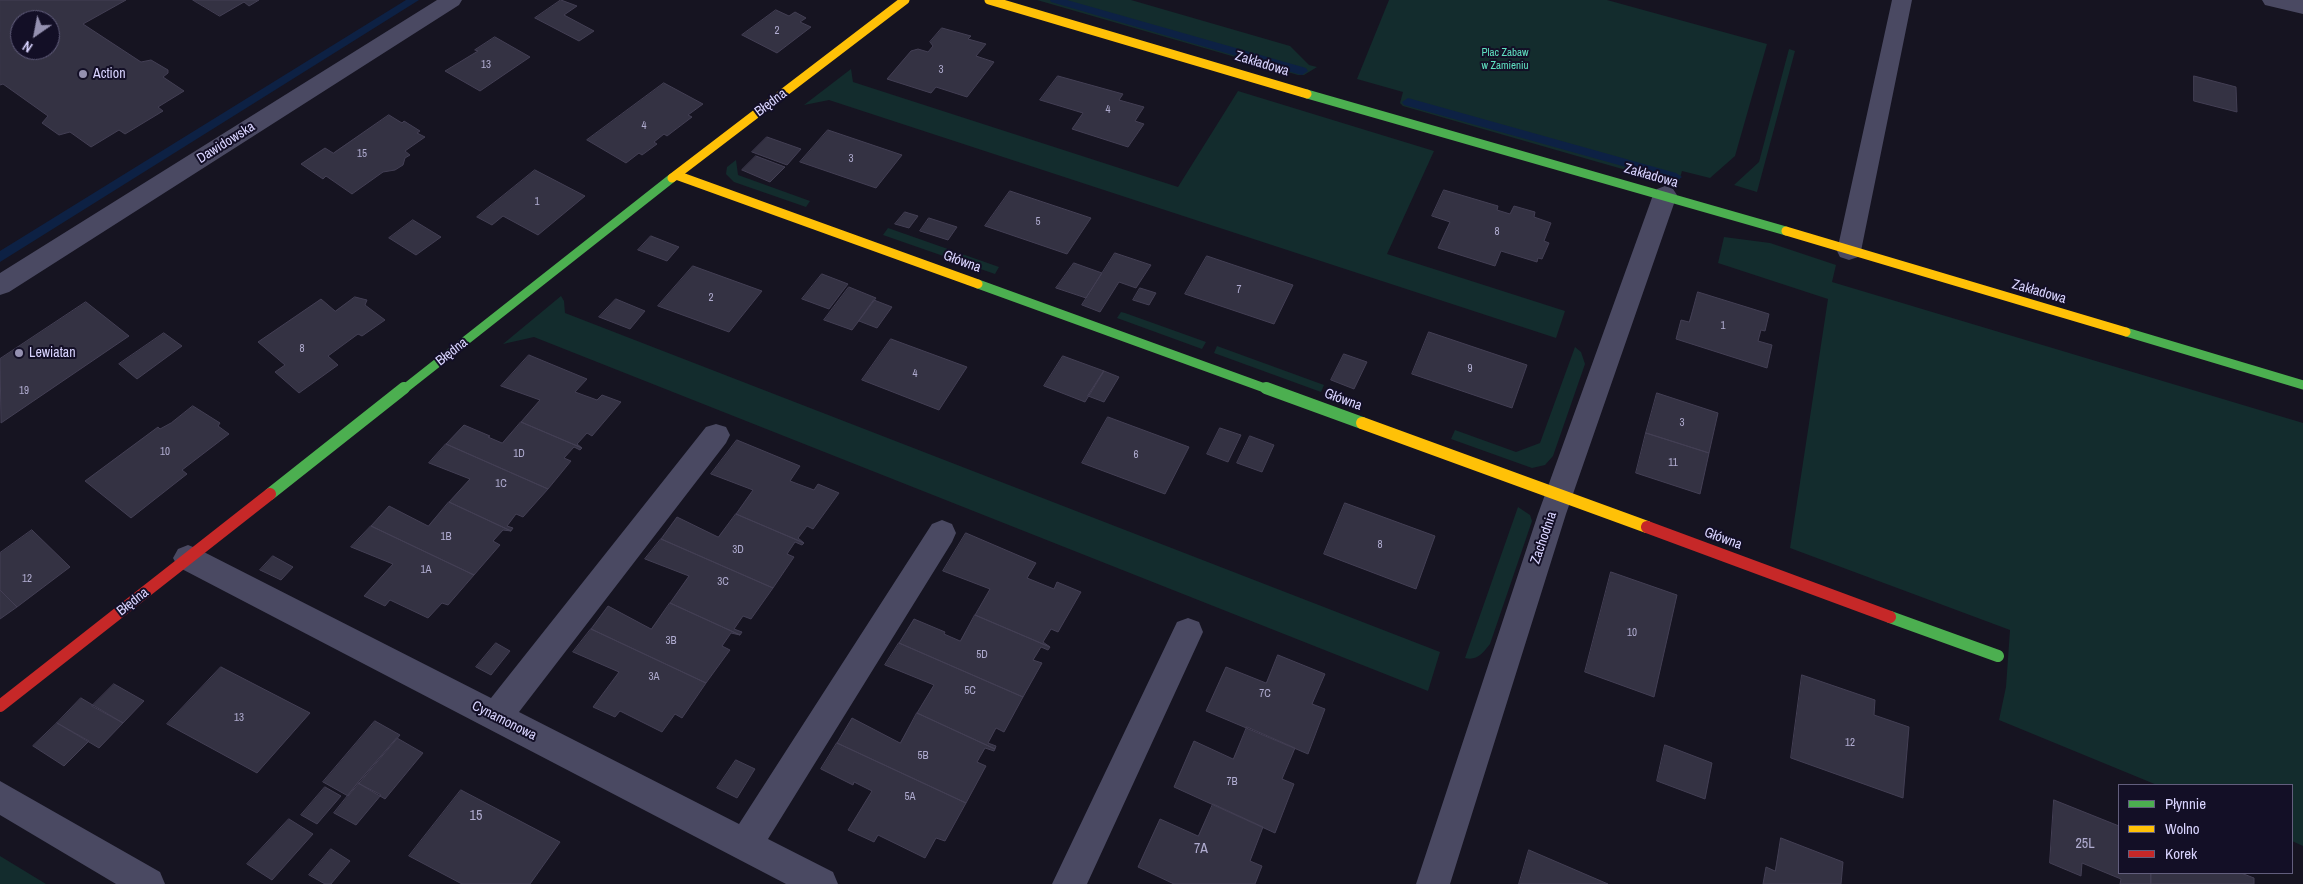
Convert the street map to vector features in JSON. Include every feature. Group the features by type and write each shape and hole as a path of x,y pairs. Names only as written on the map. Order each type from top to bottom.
{"street":[{"name":"Dawidowska","path":"0,285 452,0"},
{"name":"Błędna","path":"0,706 676,176 905,0"},
{"name":"Zakładowa","path":"989,0 1373,113 1665,195 2303,385"},
{"path":"1849,251 1902,0"},
{"path":"2272,0 2303,7"},
{"name":"Główna","path":"676,176 1559,494 1998,656"},
{"name":"Zachodnia","path":"1434,884 1491,698 1559,494 1665,195"},
{"path":"496,717 716,435"},
{"path":"745,846 942,533"},
{"name":"Cynamonowa","path":"188,558 821,884"},
{"path":"1069,884 1188,632"},
{"path":"0,797 148,884"}],"green space":[{"path":"1037,0 1131,0 1290,46 1309,65 1317,67 1304,75 1298,75"},
{"name":"Plac Zabaw w Zamieniu","path":"1389,0 1607,0 1767,44 1735,156 1710,178 1682,171 1678,185 1403,106 1400,103 1403,92 1357,79"},
{"path":"1789,49 1795,51 1757,192 1734,185 1759,162"},
{"path":"851,69 853,82 1178,187 1238,91 1434,151 1387,254 1565,311 1556,338 829,100 804,105"},
{"path":"736,160 738,175 810,201 806,207 734,182 726,174 727,167"},
{"path":"888,228 999,267 995,274 883,235"},
{"path":"1724,237 1770,243 1836,265 1832,282 2303,423 2303,846 2293,841 2293,784 2155,784 1999,720 2006,687 2010,630 1790,548 1828,299 1718,263"},
{"path":"561,296 564,301 565,313 1440,652 1428,691 534,337 503,344"},
{"path":"1121,312 1206,342 1202,349 1117,318"},
{"path":"1217,346 1324,385 1321,392 1214,353"},
{"path":"1575,347 1581,352 1585,364 1553,456 1545,465 1532,468 1451,439 1455,430 1516,452 1540,443"},
{"path":"1518,507 1530,515 1532,521 1490,644 1476,657 1465,658"},
{"path":"0,856 46,884 0,884"}],"building":[{"name":"Action","path":"0,0 126,0 83,24 141,62 151,60 168,70 168,73 163,77 184,91 158,107 163,111 125,134 119,130 91,147 70,132 59,135 42,123 48,116 3,84 0,85"},
{"path":"193,0 259,0 249,6 244,2 220,16"},
{"path":"561,0 577,6 564,15 594,31 579,41 535,18"},
{"path":"776,10 789,16 795,12 806,18 800,22 811,27 777,53 742,35"},
{"path":"942,28 971,36 968,39 986,44 976,56 994,62 967,97 936,87 931,93 887,79 911,51 918,49 928,52 933,46 930,42"},
{"path":"495,37 530,57 480,91 445,71 478,51 475,50"},
{"path":"1058,76 1123,94 1119,100 1144,107 1135,121 1144,124 1128,147 1072,129 1083,113 1040,100"},
{"path":"2194,76 2236,87 2237,112 2194,101"},
{"path":"664,83 703,104 688,115 692,117 667,136 664,134 654,142 657,144 642,155 639,153 626,163 587,140"},
{"path":"389,115 402,123 404,121 420,131 417,133 425,137 405,151 410,155 405,158 403,165 395,170 383,172 352,194 326,176 323,179 301,164 325,148 333,153"},
{"path":"828,130 902,155 876,188 800,162"},
{"path":"767,137 801,149 787,165 752,152"},
{"path":"756,156 785,167 770,182 742,170"},
{"path":"535,170 585,196 538,235 503,216 492,225 477,217"},
{"path":"1444,190 1498,206 1497,210 1510,214 1514,206 1535,212 1534,217 1551,223 1544,241 1549,243 1542,259 1538,258 1537,262 1501,251 1495,266 1438,248 1450,222 1432,216"},
{"path":"1010,191 1091,218 1067,254 985,226"},
{"path":"905,212 918,216 909,228 895,224"},
{"path":"929,218 957,227 948,240 920,231"},
{"path":"413,220 441,237 416,255 389,238"},
{"path":"651,236 679,247 667,261 638,250"},
{"path":"1115,253 1151,265 1136,288 1119,282 1100,312 1082,305"},
{"path":"1207,256 1293,285 1274,324 1185,294"},
{"path":"1074,263 1102,273 1086,298 1056,288"},
{"path":"693,266 762,291 729,332 658,306"},
{"path":"822,274 848,284 829,309 802,299"},
{"path":"849,287 876,298 852,330 824,320"},
{"path":"1140,288 1156,293 1149,305 1133,300"},
{"path":"1698,292 1769,314 1765,331 1761,330 1758,341 1772,345 1767,368 1676,339 1681,320 1689,322"},
{"path":"355,297 367,300 365,305 385,320 362,336 358,334 328,356 338,365 299,393 275,372 285,365 258,342 321,299 335,311"},
{"path":"616,299 645,311 630,329 599,317"},
{"path":"874,300 892,307 877,328 859,321"},
{"path":"86,302 129,336 1,423 0,359"},
{"path":"1429,332 1527,365 1512,408 1412,374"},
{"path":"164,333 182,346 137,379 119,364"},
{"path":"891,339 967,367 939,410 862,380"},
{"path":"1344,354 1367,362 1354,389 1331,380"},
{"path":"529,355 587,379 575,392 597,400 602,395 621,402 592,436 587,433 577,444 582,448 521,422 540,400 501,386"},
{"path":"1063,356 1104,371 1085,402 1044,386"},
{"path":"1104,371 1119,377 1104,402 1088,396"},
{"path":"1657,393 1718,413 1709,453 1646,433"},
{"path":"193,406 220,423 218,426 229,434 182,470 187,474 131,518 85,481 158,427 160,429 171,423"},
{"path":"1108,417 1189,447 1165,494 1082,463"},
{"path":"521,422 582,448 580,450 574,447 564,458 571,461 548,489 446,444 464,425 502,443"},
{"path":"1220,428 1241,435 1228,462 1207,454"},
{"path":"1646,433 1709,453 1700,494 1636,473"},
{"path":"1250,436 1274,445 1262,472 1237,463"},
{"path":"737,440 800,466 790,481 814,490 818,484 839,493 813,529 807,526 798,538 804,543 736,514 753,490 711,474"},
{"path":"446,444 548,489 523,517 516,514 507,526 513,528 511,531 449,502 470,479 429,463"},
{"path":"449,502 511,531 503,530 493,541 500,545 474,575 371,526 389,506 428,526"},
{"path":"1345,503 1435,536 1416,589 1324,554"},
{"path":"736,514 804,543 802,545 795,542 787,554 794,557 773,588 661,539 677,517 718,537"},
{"path":"371,526 474,575 448,605 442,603 428,618 390,600 385,606 364,596 393,564 351,547"},
{"path":"32,530 70,567 17,607 0,590 0,553"},
{"path":"966,533 1036,563 1027,578 1054,589 1057,582 1081,592 1058,632 1051,629 1043,642 1050,647 975,615 990,589 943,571"},
{"path":"661,539 773,588 751,619 743,616 734,629 742,632 740,635 670,603 689,576 645,559"},
{"path":"273,556 293,567 281,580 260,570"},
{"path":"1611,572 1677,595 1654,697 1585,672"},
{"path":"0,590 17,607 0,619"},
{"path":"670,603 740,635 731,633 722,646 730,650 706,683 591,629 608,606 651,629"},
{"path":"975,615 1050,647 1048,650 1041,647 1033,660 1042,663 1023,697 899,643 914,619 945,632 944,634 960,641"},
{"path":"591,629 706,683 682,718 675,714 662,732 620,711 615,717 593,707 619,672 573,652"},
{"path":"496,643 510,651 491,675 476,667"},
{"path":"899,643 1023,697 1004,732 996,728 988,743 996,746 995,749 917,713 934,685 885,665"},
{"path":"1278,655 1325,674 1312,704 1325,709 1308,754 1206,711 1226,667 1266,683"},
{"path":"221,667 310,713 257,773 167,724"},
{"path":"1802,675 1875,700 1874,715 1909,727 1903,798 1791,758"},
{"path":"114,684 144,701 123,723 92,706"},
{"path":"81,698 123,723 99,748 57,723"},
{"path":"917,713 995,749 994,751 985,748 977,762 986,766 966,803 837,743 852,718 900,743"},
{"path":"375,721 400,735 348,796 323,782"},
{"path":"57,723 89,741 64,766 33,746"},
{"path":"1247,727 1295,748 1282,779 1294,784 1275,833 1174,787 1194,741 1233,759"},
{"path":"397,738 423,753 385,799 358,783"},
{"path":"837,743 966,803 945,841 936,838 925,858 878,835 874,842 848,830 872,791 854,782 853,785 821,769"},
{"path":"1665,745 1712,763 1705,799 1657,781"},
{"path":"736,760 755,769 737,798 717,788"},
{"path":"358,783 381,795 356,825 334,813"},
{"path":"325,787 341,796 317,824 301,815"},
{"path":"461,790 560,842 530,884 462,884 409,856"},
{"path":"2054,800 2118,826 2118,874 2151,874 2151,884 2120,884 2121,879 2082,863 2081,876 2050,863"},
{"path":"1213,804 1263,827 1250,861 1262,866 1255,884 1174,884 1138,867 1160,819 1198,836"},
{"path":"289,819 313,834 272,880 247,864"},
{"path":"1781,838 1843,862 1841,884 1763,884 1766,867 1775,871"},
{"path":"331,849 350,861 331,884 325,884 309,875"},
{"path":"1529,850 1608,884 1519,884"},
{"path":"2151,874 2244,874 2254,878 2254,884 2151,884"}],"waterway":[{"path":"0,257 414,0"},
{"path":"1055,0 1302,71"},
{"path":"1408,102 1676,177"}],"traffic: fast":[{"path":"1307,94 1786,231"},
{"path":"270,494 672,178"},
{"path":"978,284 1362,423"},
{"path":"2126,332 2303,385"},
{"path":"1890,617 1998,656"}],"traffic: slow":[{"path":"672,178 905,0"},
{"path":"989,0 1307,94"},
{"path":"676,175 978,284"},
{"path":"1786,231 2126,332"},
{"path":"1362,423 1647,527"}],"traffic: jam":[{"path":"0,706 270,494"},
{"path":"1647,527 1890,617"}],"place":[{"name":"Action","path":"83,74"},
{"name":"Lewiatan","path":"19,353"}]}
